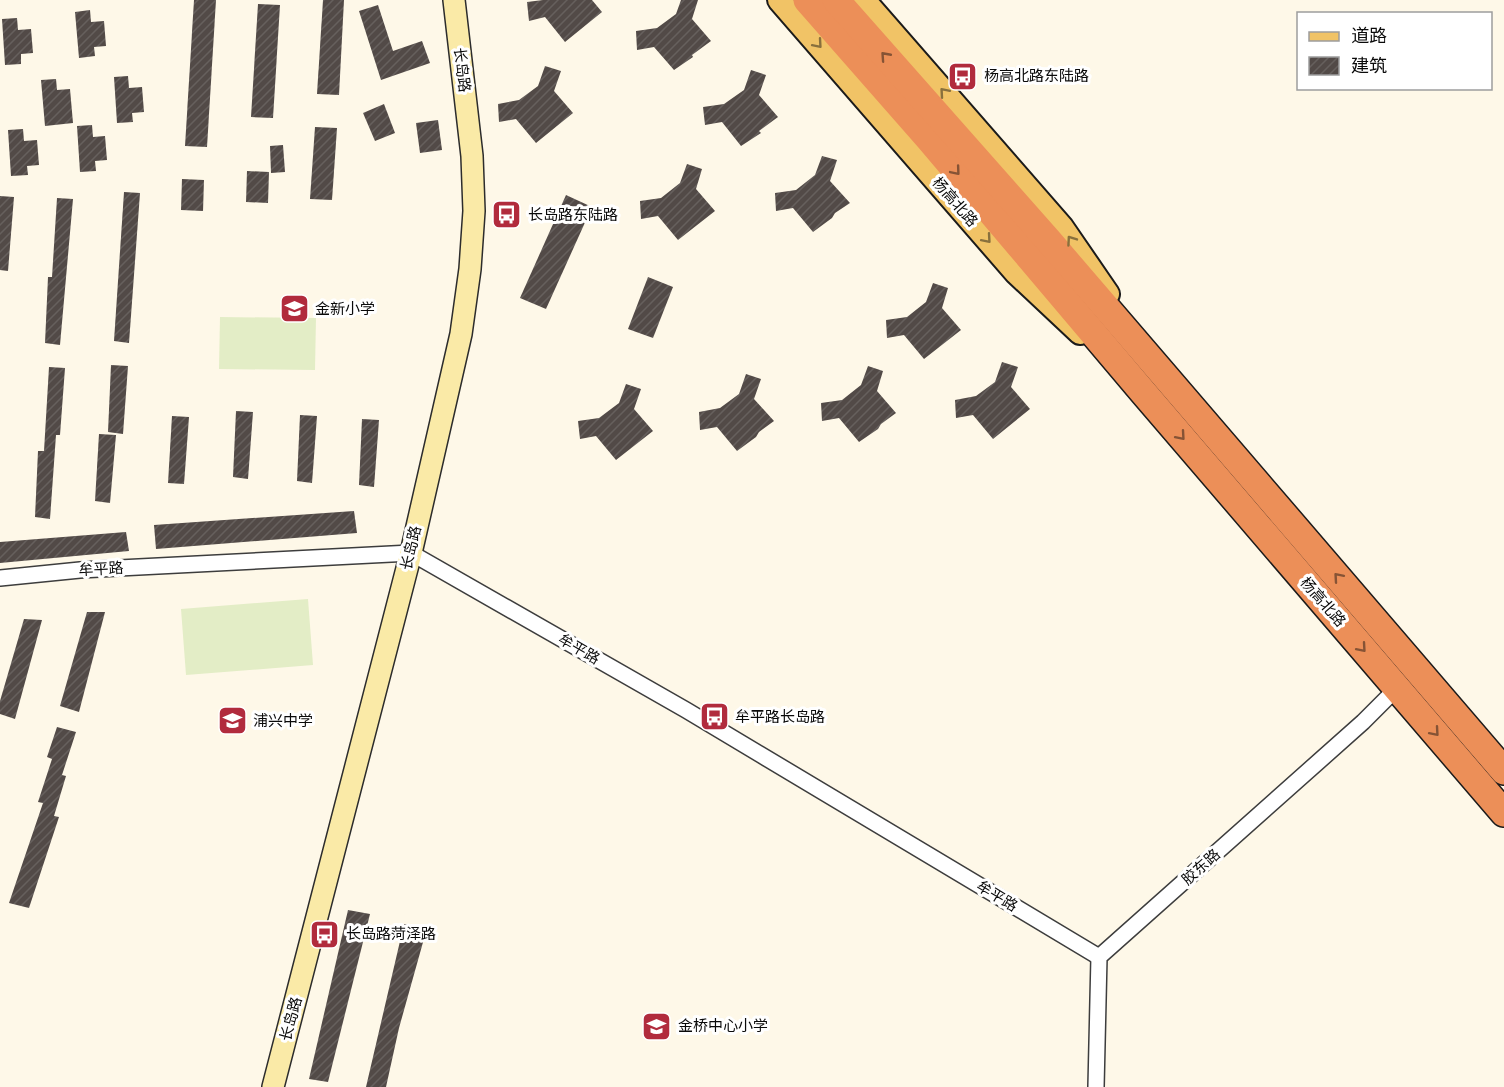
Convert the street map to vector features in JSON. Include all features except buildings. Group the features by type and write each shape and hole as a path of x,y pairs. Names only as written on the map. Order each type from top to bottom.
{"highway":[{"name":"杨高北路","path":"807,0 929,138 1164,374 1504,771"},
{"name":"杨高北路","path":"836,0 1039,249 1143,392 1504,813"}],"main road":[{"name":"杨高北路","path":"779,0 1016,273 1143,392"},
{"name":"杨高北路","path":"864,0 1062,227 1164,374"},
{"name":"杨高北路","path":"1417,669 1504,753"}],"street":[{"name":"长岛路","path":"273,1087 411,553 461,334 470,269 474,211 472,156 454,0"},
{"name":"牟平路","path":"0,578 80,570 411,553 686,710 1099,957"},
{"name":"胶东路","path":"1099,957 1363,722 1396,688"},
{"path":"1096,1087 1099,957"}],"green space":[{"path":"220,317 316,318 315,370 219,369"},
{"path":"308,599 313,665 186,675 181,609"}],"place":[{"name":"杨高北路东陆路","path":"963,76"},
{"name":"长岛路东陆路","path":"507,215"},
{"name":"金新小学","path":"294,309"},
{"name":"牟平路长岛路","path":"714,717"},
{"name":"浦兴中学","path":"232,721"},
{"name":"长岛路菏泽路","path":"325,934"},
{"name":"金桥中心小学","path":"657,1026"}]}
